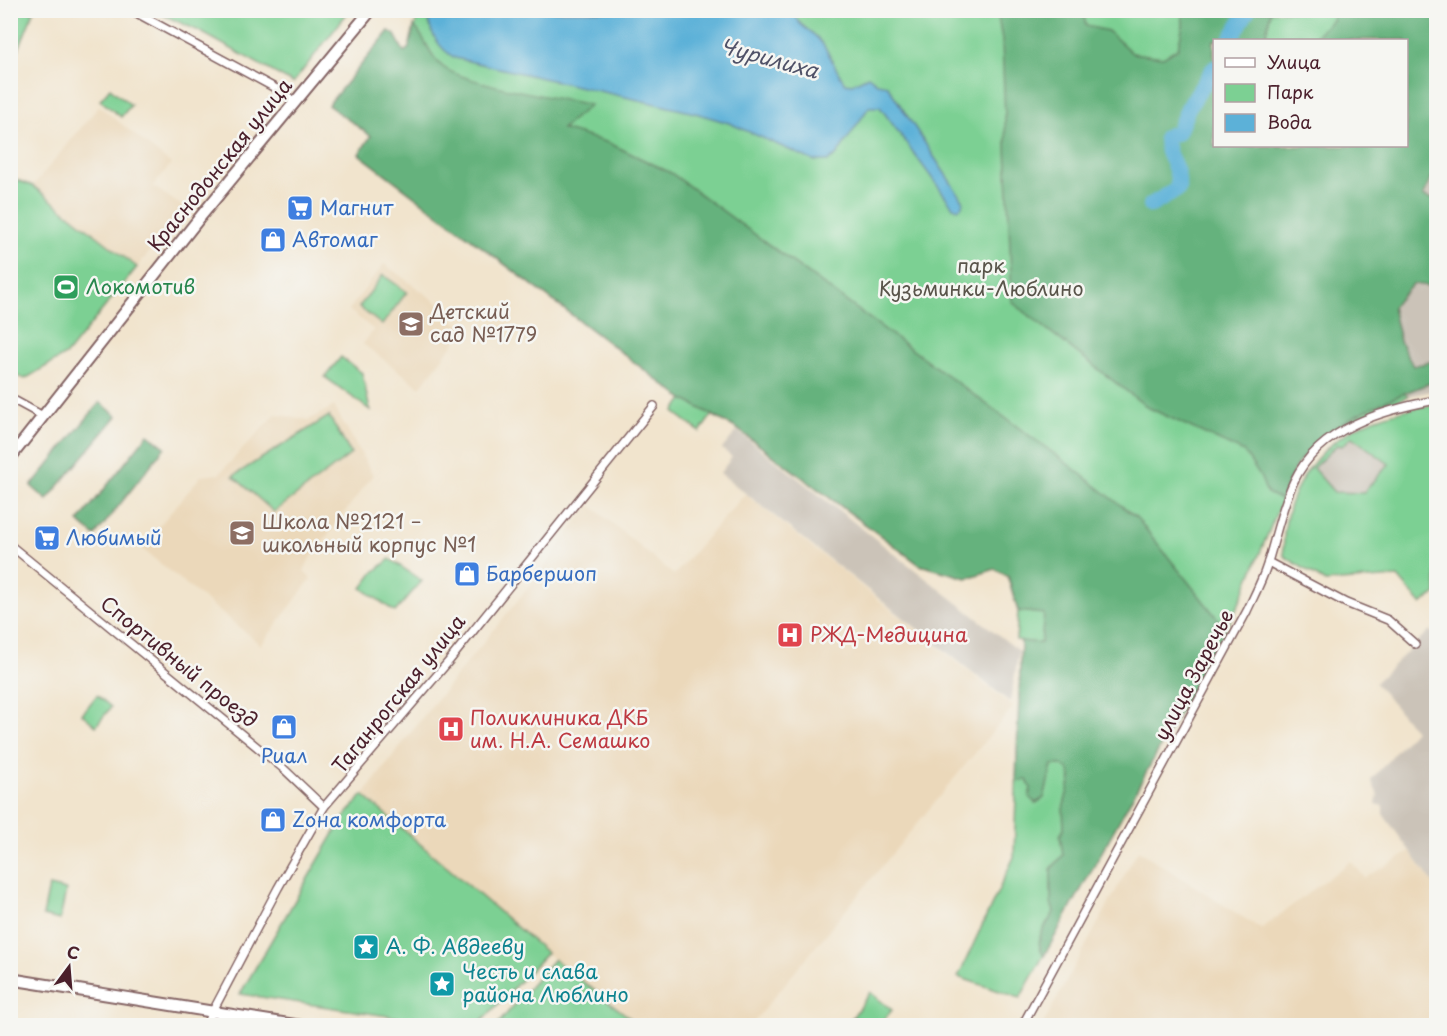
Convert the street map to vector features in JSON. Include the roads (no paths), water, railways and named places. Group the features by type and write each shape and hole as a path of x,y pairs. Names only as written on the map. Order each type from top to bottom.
{"main road":[{"name":"Краснодонская улица","path":"10,458 201,216 371,10"},
{"path":"10,979 301,1026"}],"street":[{"path":"131,10 286,94 294,104"},
{"path":"10,398 43,416"},
{"name":"улица Заречье","path":"1022,1026 1234,636 1268,562 1294,482 1316,451 1370,416 1385,410 1437,400"},
{"name":"Таганрогская улица","path":"206,1026 278,888 324,807 449,661 654,406"},
{"name":"Спортивный проезд","path":"10,545 284,769 324,807"},
{"path":"1268,562 1346,603 1388,621 1415,644"}],"water":[{"path":"427,11 794,11 798,21 824,47 845,83 852,84 868,76 877,83 887,85 963,201 962,206 958,209 953,207 880,107 869,107 836,156 828,161 814,161 729,123 695,113 455,58 435,39"}],"waterway":[{"name":"Чурилиха","path":"1231,39 1248,10"},
{"name":"Чурилиха","path":"1151,205 1178,189 1177,173 1168,152 1166,137 1178,132 1188,108 1213,70"}],"place":[{"name":"Магнит","path":"300,208"},
{"name":"Автомаг","path":"273,240"},
{"name":"Локомотив","path":"66,287"},
{"name":"Детский сад №1779","path":"411,324"},
{"name":"Школа №2121 – школьный корпус №1","path":"242,533"},
{"name":"Любимый","path":"47,538"},
{"name":"Барбершоп","path":"467,574"},
{"name":"РЖД-Медицина","path":"790,635"},
{"name":"Риал","path":"284,727"},
{"name":"Поликлиника ДКБ им. Н.А. Семашко","path":"451,729"},
{"name":"Zона комфорта","path":"273,820"},
{"name":"А. Ф. Авдееву","path":"366,947"},
{"name":"Честь и слава района Люблино","path":"442,984"}],"park label":[{"name":"парк Кузьминки-Люблино","path":"981,278"}]}
